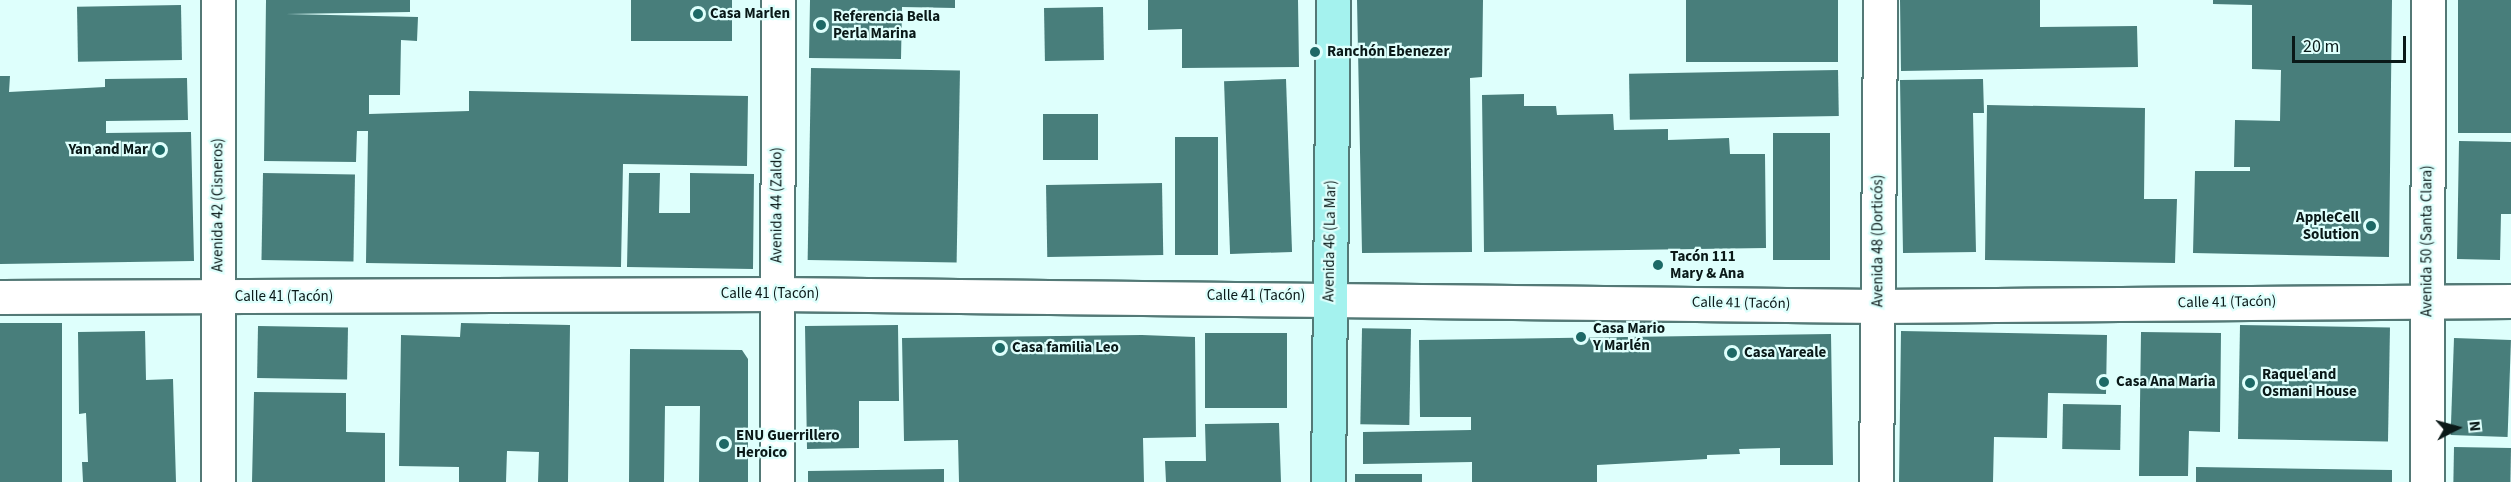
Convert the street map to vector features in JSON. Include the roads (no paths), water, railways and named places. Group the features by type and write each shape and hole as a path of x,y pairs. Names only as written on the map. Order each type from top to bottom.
{"main road":[{"name":"Avenida 46 (La Mar)","path":"1328,482 1333,0"}],"street":[{"name":"Avenida 42 (Cisneros)","path":"218,0 218,482"},
{"name":"Avenida 44 (Zaldo)","path":"777,482 778,0"},
{"name":"Avenida 48 (Dorticós)","path":"1876,482 1880,0"},
{"name":"Avenida 50 (Santa Clara)","path":"2427,482 2428,0"},
{"name":"Calle 41 (Tacón)","path":"0,297 777,294 1330,297 1878,306 2511,301"}],"place":[{"name":"Casa Marlen","path":"698,14"},
{"name":"Referencia Bella Perla Marina","path":"821,25"},
{"name":"Ranchón Ebenezer","path":"1315,52"},
{"name":"Yan and Mar","path":"160,150"},
{"name":"AppleCell Solution","path":"2371,226"},
{"name":"Tacón 111 Mary & Ana","path":"1658,265"},
{"name":"Casa Mario Y Marlén","path":"1581,337"},
{"name":"Casa familia Leo","path":"1000,348"},
{"name":"Casa Yareale","path":"1732,353"},
{"name":"Casa Ana Maria","path":"2104,382"},
{"name":"Raquel and Osmani House","path":"2250,383"},
{"name":"ENU Guerrillero Heroico","path":"724,444"}]}
